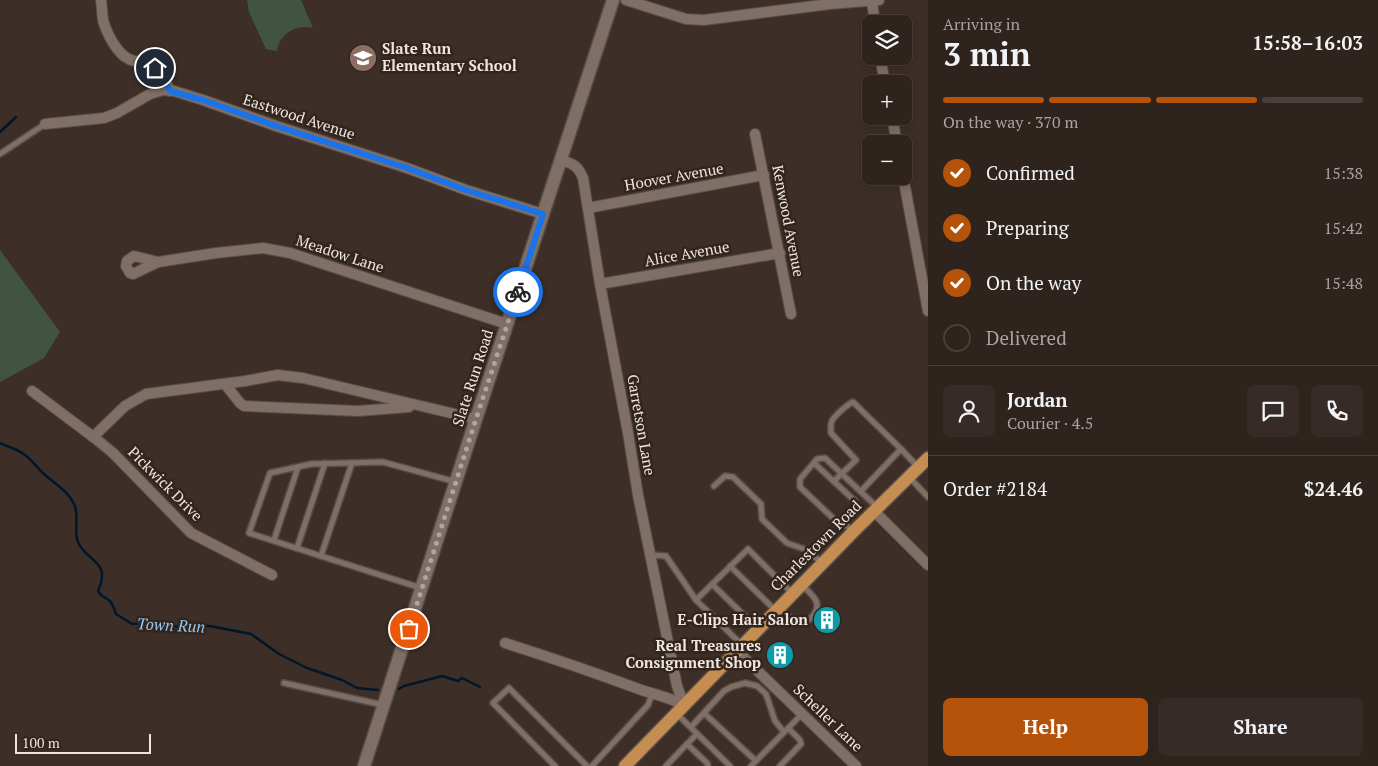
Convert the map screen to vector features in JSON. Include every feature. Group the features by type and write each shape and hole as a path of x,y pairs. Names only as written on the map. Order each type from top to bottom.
{"main road":[{"name":"Charlestown Road","path":"625,766 777,608 908,477 925,463"}],"street":[{"path":"101,0 103,21 109,36 117,48 127,58 155,68 166,82 170,91"},
{"name":"Slate Run Road","path":"364,766 613,0"},
{"path":"626,0 686,19 704,20 830,4 879,0"},
{"path":"872,1 874,15"},
{"name":"Eastwood Avenue","path":"45,124 104,118 117,113 150,94 163,90 170,91 203,100 276,126 407,168 466,190 543,214"},
{"name":"Kenwood Avenue","path":"755,134 791,314"},
{"name":"Garretson Lane","path":"561,160 573,164 580,170 583,178 638,495 678,686 680,709"},
{"name":"Hoover Avenue","path":"588,208 764,175"},
{"path":"905,185 928,311"},
{"name":"Meadow Lane","path":"158,262 263,248 290,253 507,324"},
{"name":"Alice Avenue","path":"600,284 780,253"},
{"path":"93,437 125,406 146,394 278,375 303,378 476,419"},
{"path":"225,384 244,406 358,411 417,406"},
{"name":"Pickwick Drive","path":"32,391 93,437 126,466 190,533 272,575"},
{"path":"876,509 928,565"},
{"path":"505,643 551,657 652,694 675,700 680,709"},
{"name":"Scheller Lane","path":"739,648 802,714 856,766"}],"lane":[{"path":"0,154 45,124"},
{"path":"834,481 856,460 831,433 830,427 832,421 849,403 854,402 901,449 925,463"},
{"path":"861,491 901,449"},
{"path":"853,532 843,522 836,521 800,487 800,479 817,459 825,458 861,491 876,509"},
{"path":"321,556 352,462"},
{"path":"422,588 249,533 270,473 311,464 383,462 456,482"},
{"path":"297,548 325,463"},
{"path":"814,463 855,501 854,512 843,522"},
{"path":"274,540 298,467"},
{"path":"714,486 724,476 733,478 761,504 762,518 787,543 807,550 822,563"},
{"path":"908,477 928,497"},
{"path":"696,600 730,566 748,549 797,588 814,596 817,608 814,615 803,624 796,624 730,566"},
{"path":"650,555 666,556 696,600 739,648"},
{"path":"712,584 758,628"},
{"path":"284,683 384,705"},
{"path":"690,728 724,691 746,683 757,686 766,694 775,721 800,740 801,744 780,766"},
{"path":"555,766 493,703 509,688 587,766"},
{"path":"592,766 648,706 652,694"},
{"path":"680,709 690,728 730,766"},
{"path":"704,713 752,765 802,714"},
{"path":"666,766 697,734"},
{"path":"687,744 708,766"}],"green space":[{"path":"247,0 301,0 313,28 301,27 290,31 282,39 277,51 266,49 249,12"},
{"path":"0,250 60,332 44,358 0,382"}],"waterway":[{"path":"0,132 16,117"},
{"name":"Town Run","path":"0,443 25,455 65,491 71,499 76,509 78,542 86,554 100,567 102,573 98,591 110,601 116,614 132,624 143,623 154,627 161,624 180,627 197,624 251,634 279,654 307,668 342,680 357,688 378,690"},
{"name":"Town Run","path":"399,689 442,676 458,681 462,678 480,687"}],"way so far":[{"path":"409,629 518,292"}],"place":[{"name":"Slate Run Elementary School","path":"363,58"},
{"name":"E-Clips Hair Salon","path":"827,620"},
{"name":"Real Treasures Consignment Shop","path":"780,655"}],"route":[{"path":"155,68 166,82 170,91 203,100 276,126 407,168 466,190 543,214 518,292"}]}
